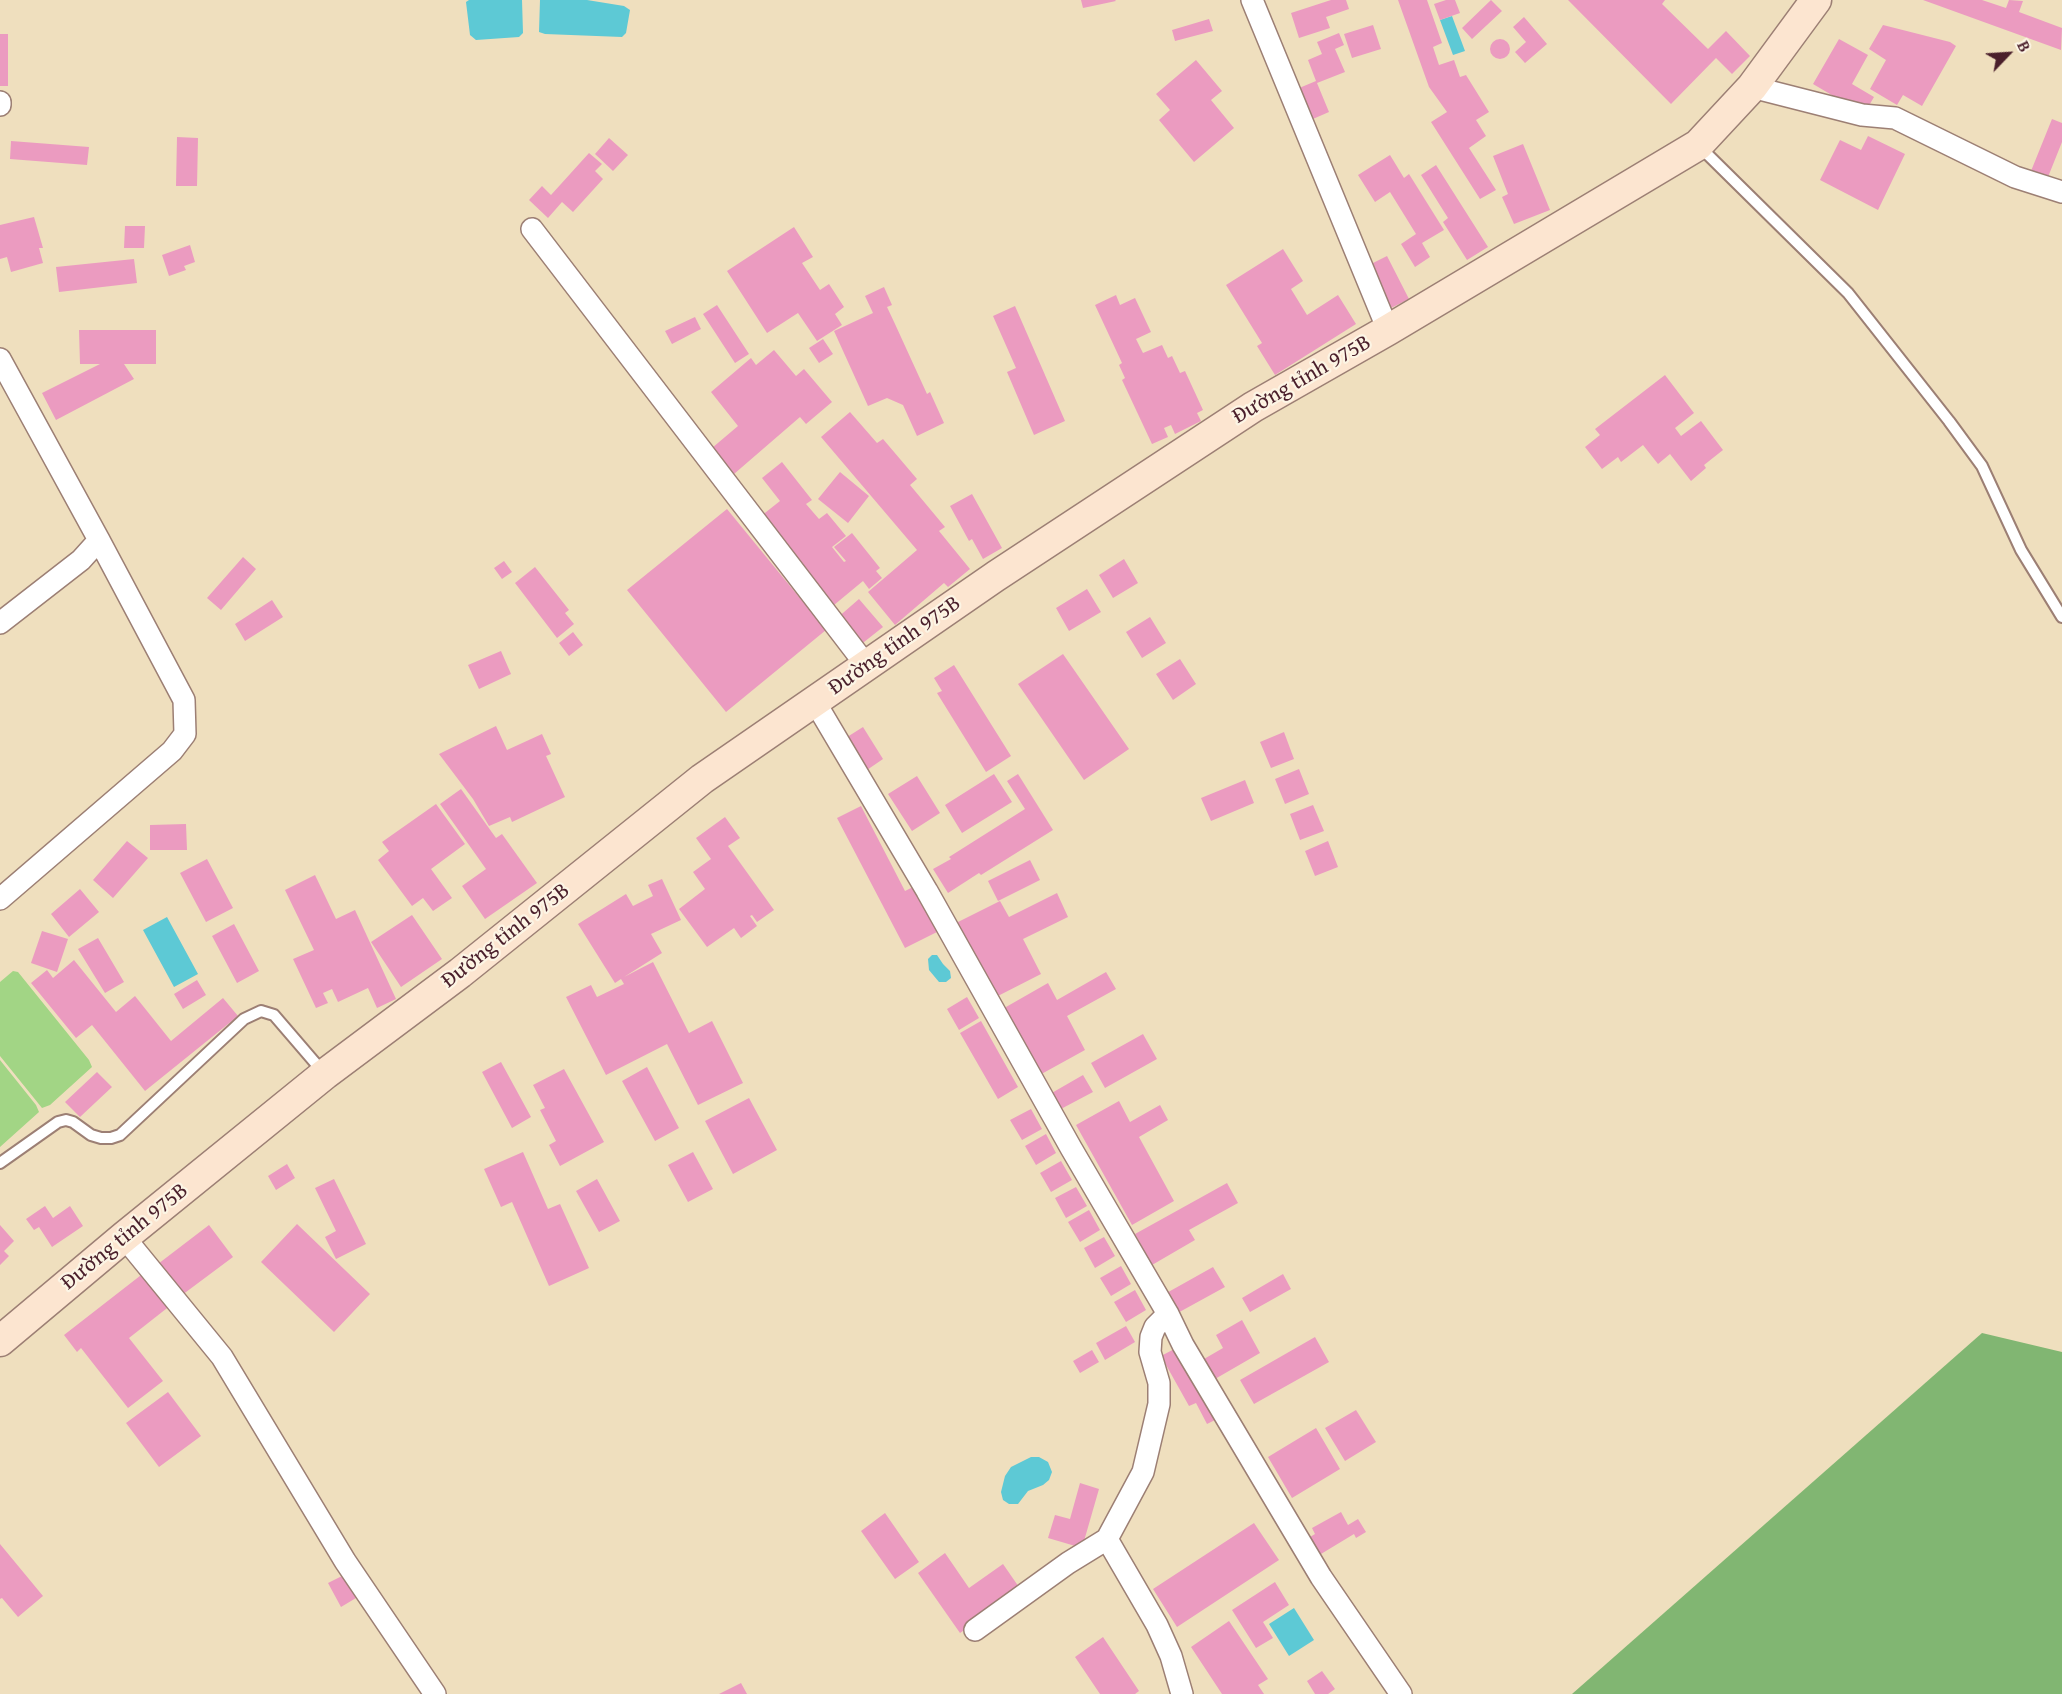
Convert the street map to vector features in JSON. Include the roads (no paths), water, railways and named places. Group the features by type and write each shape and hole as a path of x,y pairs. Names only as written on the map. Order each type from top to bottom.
{"main road":[{"name":"Đường tỉnh 975B","path":"0,1341 325,1074 460,974 702,779 996,576 1253,407 1388,330 1698,145 1752,87 1816,0"}],"street":[{"path":"1252,0 1388,330"},
{"path":"1752,87 1862,115 1895,118 2015,177 2062,192"},
{"path":"532,228 866,665"},
{"path":"0,358 184,700 185,734 172,751 0,899"},
{"path":"0,623 81,560 99,540"},
{"path":"815,702 927,891 1071,1148 1168,1314 1182,1345 1321,1577 1401,1694"},
{"path":"124,1237 222,1357 345,1561 435,1694"},
{"path":"975,1630 1068,1563 1107,1539 1143,1472 1159,1404 1160,1383 1150,1352 1151,1337 1155,1327 1168,1314"},
{"path":"1107,1539 1157,1625 1171,1656 1182,1694"}],"lane":[{"path":"1698,145 1848,293 1949,421 1982,466 2021,550 2062,617"},
{"path":"0,1163 58,1122 66,1120 101,1138 120,1135 244,1019 261,1011 274,1015 325,1074"}],"water":[{"path":"469,0 522,0 523,33 519,37 476,40 470,35 466,2"},
{"path":"540,0 587,0 624,6 630,10 626,33 622,37 539,32"},
{"path":"1452,16 1465,51 1453,55 1440,20"},
{"path":"167,917 198,974 174,987 143,930"},
{"path":"932,955 937,955 950,971 951,978 946,982 939,982 929,970 928,959"},
{"path":"1031,1457 1039,1457 1048,1462 1052,1472 1049,1480 1028,1491 1018,1504 1009,1504 1003,1500 1001,1492 1005,1476 1011,1467"},
{"path":"1294,1608 1314,1640 1289,1656 1269,1624"}]}
